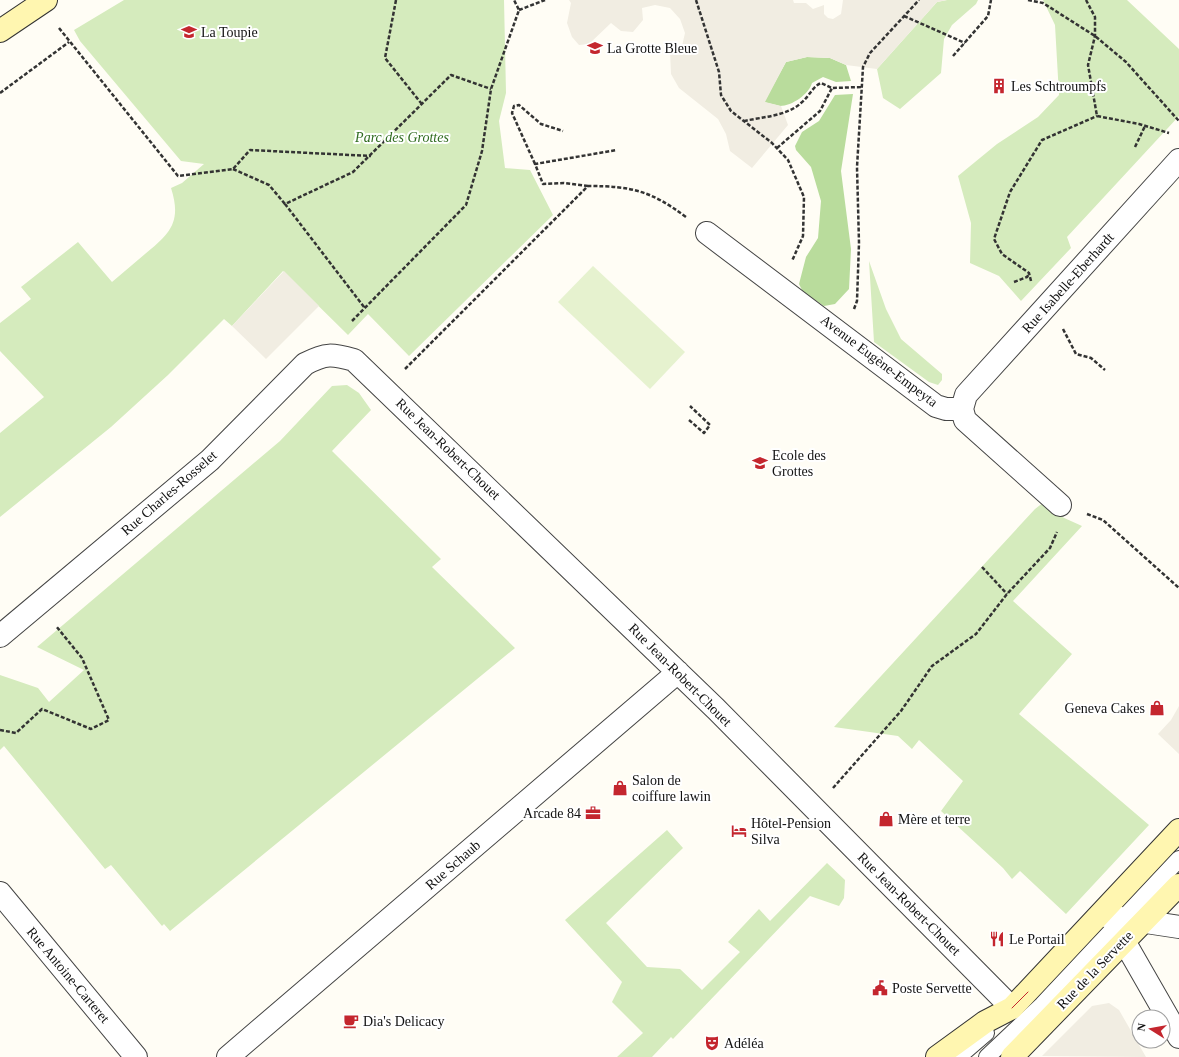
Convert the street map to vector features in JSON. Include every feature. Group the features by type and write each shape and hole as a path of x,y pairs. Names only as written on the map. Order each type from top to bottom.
{"main road":[{"path":"0,31 46,0"},
{"path":"937,1057 985,1022 1012,1008 1179,830"},
{"name":"Rue de la Servette","path":"1012,1057 1124,940 1133,920 1179,884"}],"street":[{"name":"Rue Isabelle-Eberhardt","path":"962,409 966,395 1179,160"},
{"name":"Avenue Eugène-Empeyta","path":"707,233 936,406 946,409 962,409"},
{"name":"Rue Charles-Rosselet","path":"0,636 210,460 305,364 321,355 338,356"},
{"name":"Rue Jean-Robert-Chouet","path":"338,356 354,360 678,672 1012,1008"},
{"path":"962,409 965,420 1060,505"},
{"name":"Rue Schaub","path":"228,1057 678,672"},
{"name":"Rue Antoine-Carteret","path":"0,893 136,1057"},
{"path":"1100,915 1179,927"},
{"path":"1124,940 1179,1037"}],"lane":[{"path":"987,1057 1017,1031 1133,920 1179,859"},
{"path":"958,1057 1012,1008"}],"path":[{"path":"396,0 385,58 421,103"},
{"path":"352,321 364,307 466,205 482,151 491,89 518,10 514,0"},
{"path":"518,10 545,0"},
{"path":"696,0 719,72 721,95 731,111 777,148 788,160 804,197 803,236 781,289"},
{"path":"845,336 857,301 859,242 856,167 863,67 870,53 919,0"},
{"path":"953,56 988,16 991,0"},
{"path":"1028,0 1043,3 1095,36 1126,62 1179,121"},
{"path":"1086,0 1095,17 1095,36 1088,65 1097,116"},
{"path":"904,16 965,43"},
{"path":"59,28 178,176 233,169 269,185 364,307"},
{"path":"0,93 69,42"},
{"path":"285,204 353,172 371,156 421,103 450,75 491,89"},
{"path":"743,121 787,111 801,104 816,86 821,83 832,88 862,87"},
{"path":"777,148 820,111 832,88"},
{"path":"563,131 541,124 519,105 514,106 512,113 543,184 564,183 588,186 612,186 648,193 668,204 707,233"},
{"path":"1035,285 1031,281 1029,273 1002,254 994,239 1010,192 1042,140 1097,116 1145,126 1170,134"},
{"path":"1135,147 1140,140 1145,126"},
{"path":"233,169 250,150 371,156"},
{"path":"535,164 617,150"},
{"path":"403,372 588,186"},
{"path":"1014,282 1027,277 1029,273"},
{"path":"1044,309 1060,323 1076,354 1091,358 1105,370"},
{"path":"689,420 704,433 710,425 690,406"},
{"path":"829,793 901,711 932,666 976,634 1007,594 1050,548 1057,531 1060,505 1103,520 1179,588"},
{"path":"982,566 1007,594"},
{"path":"0,730 16,733 42,709 91,729 109,720 82,658 53,623"}],"green space":[{"name":"Parc des Grottes","path":"124,0 504,0 506,93 499,121 505,168 530,170 553,215 409,356 368,314 348,335 283,271 232,326 224,319 168,375 111,427 0,517 0,433 44,397 0,351 0,323 31,299 21,287 78,242 112,282 154,247 167,233 172,226 175,210 171,188 182,183 204,164 181,161 80,41 74,30"},
{"path":"947,0 978,0 976,4 952,25 944,39 941,73 900,109 883,98 877,69 937,2"},
{"path":"1043,0 1127,0 1179,49 1179,116 1067,237 1071,248 1021,301 999,276 970,263 971,223 958,176 997,144 1038,117 1059,95 1055,25"},
{"path":"807,57 830,58 846,65 851,81 836,82 823,77 812,83 804,95 795,102 780,106 764,102 786,62"},
{"path":"853,94 841,171 851,249 849,289 835,304 824,306 803,292 799,284 806,257 818,238 821,201 811,167 796,150 795,146 802,132 819,121 835,95"},
{"path":"869,261 886,309 901,339 942,374 942,380 938,385 929,382 874,342"},
{"path":"593,266 685,352 650,389 558,302"},
{"path":"347,385 359,393 371,410 332,451 441,559 432,567 515,648 170,931 164,924 162,926 111,865 105,869 4,746 0,750 0,675 38,688 49,702 84,670 37,647 280,441 332,386"},
{"path":"1044,502 1051,512 1082,526 1013,601 1072,654 1019,714 1149,825 1066,914 1020,871 1012,879 1003,868 941,811 963,781 919,740 912,749 898,736 834,727 1035,509"},
{"path":"667,830 683,848 606,923 647,967 680,969 702,990 740,952 728,942 759,909 770,921 827,863 845,880 844,898 839,906 810,896 673,1039 671,1037 652,1057 617,1057 643,1033 612,1002 622,982 565,920"}],"shaded area":[{"path":"569,0 793,0 794,3 806,3 813,9 824,5 824,14 828,18 833,19 841,14 843,0 947,0 937,2 877,69 846,65 830,58 807,57 786,62 765,102 781,106 788,125 752,168 730,151 726,134 718,119 679,88 671,74 670,51 682,46 685,33 680,19 670,8 655,5 642,8 643,20 633,32 621,31 611,23 589,44 579,45 572,37 567,23 571,3"},
{"path":"284,271 319,306 266,359 232,326"},
{"path":"1179,706 1179,754 1158,734 1171,720"},
{"path":"1109,1003 1119,1010 1131,1031 1131,1049 1141,1049 1146,1057 1042,1056 1092,1006"}],"tram line":[{"path":"1012,1008 1028,992"}],"place":[{"name":"La Toupie","path":"189,32"},
{"name":"La Grotte Bleue","path":"595,48"},
{"name":"Les Schtroumpfs","path":"999,86"},
{"name":"Ecole des Grottes","path":"760,463"},
{"name":"Geneva Cakes","path":"1157,708"},
{"name":"Salon de coiffure lawin","path":"620,788"},
{"name":"Arcade 84","path":"593,813"},
{"name":"Mère et terre","path":"886,819"},
{"name":"Hôtel-Pension Silva","path":"739,831"},
{"name":"Le Portail","path":"997,939"},
{"name":"Poste Servette","path":"880,988"},
{"name":"Dia's Delicacy","path":"351,1021"},
{"name":"Adéléa","path":"712,1043"}]}
